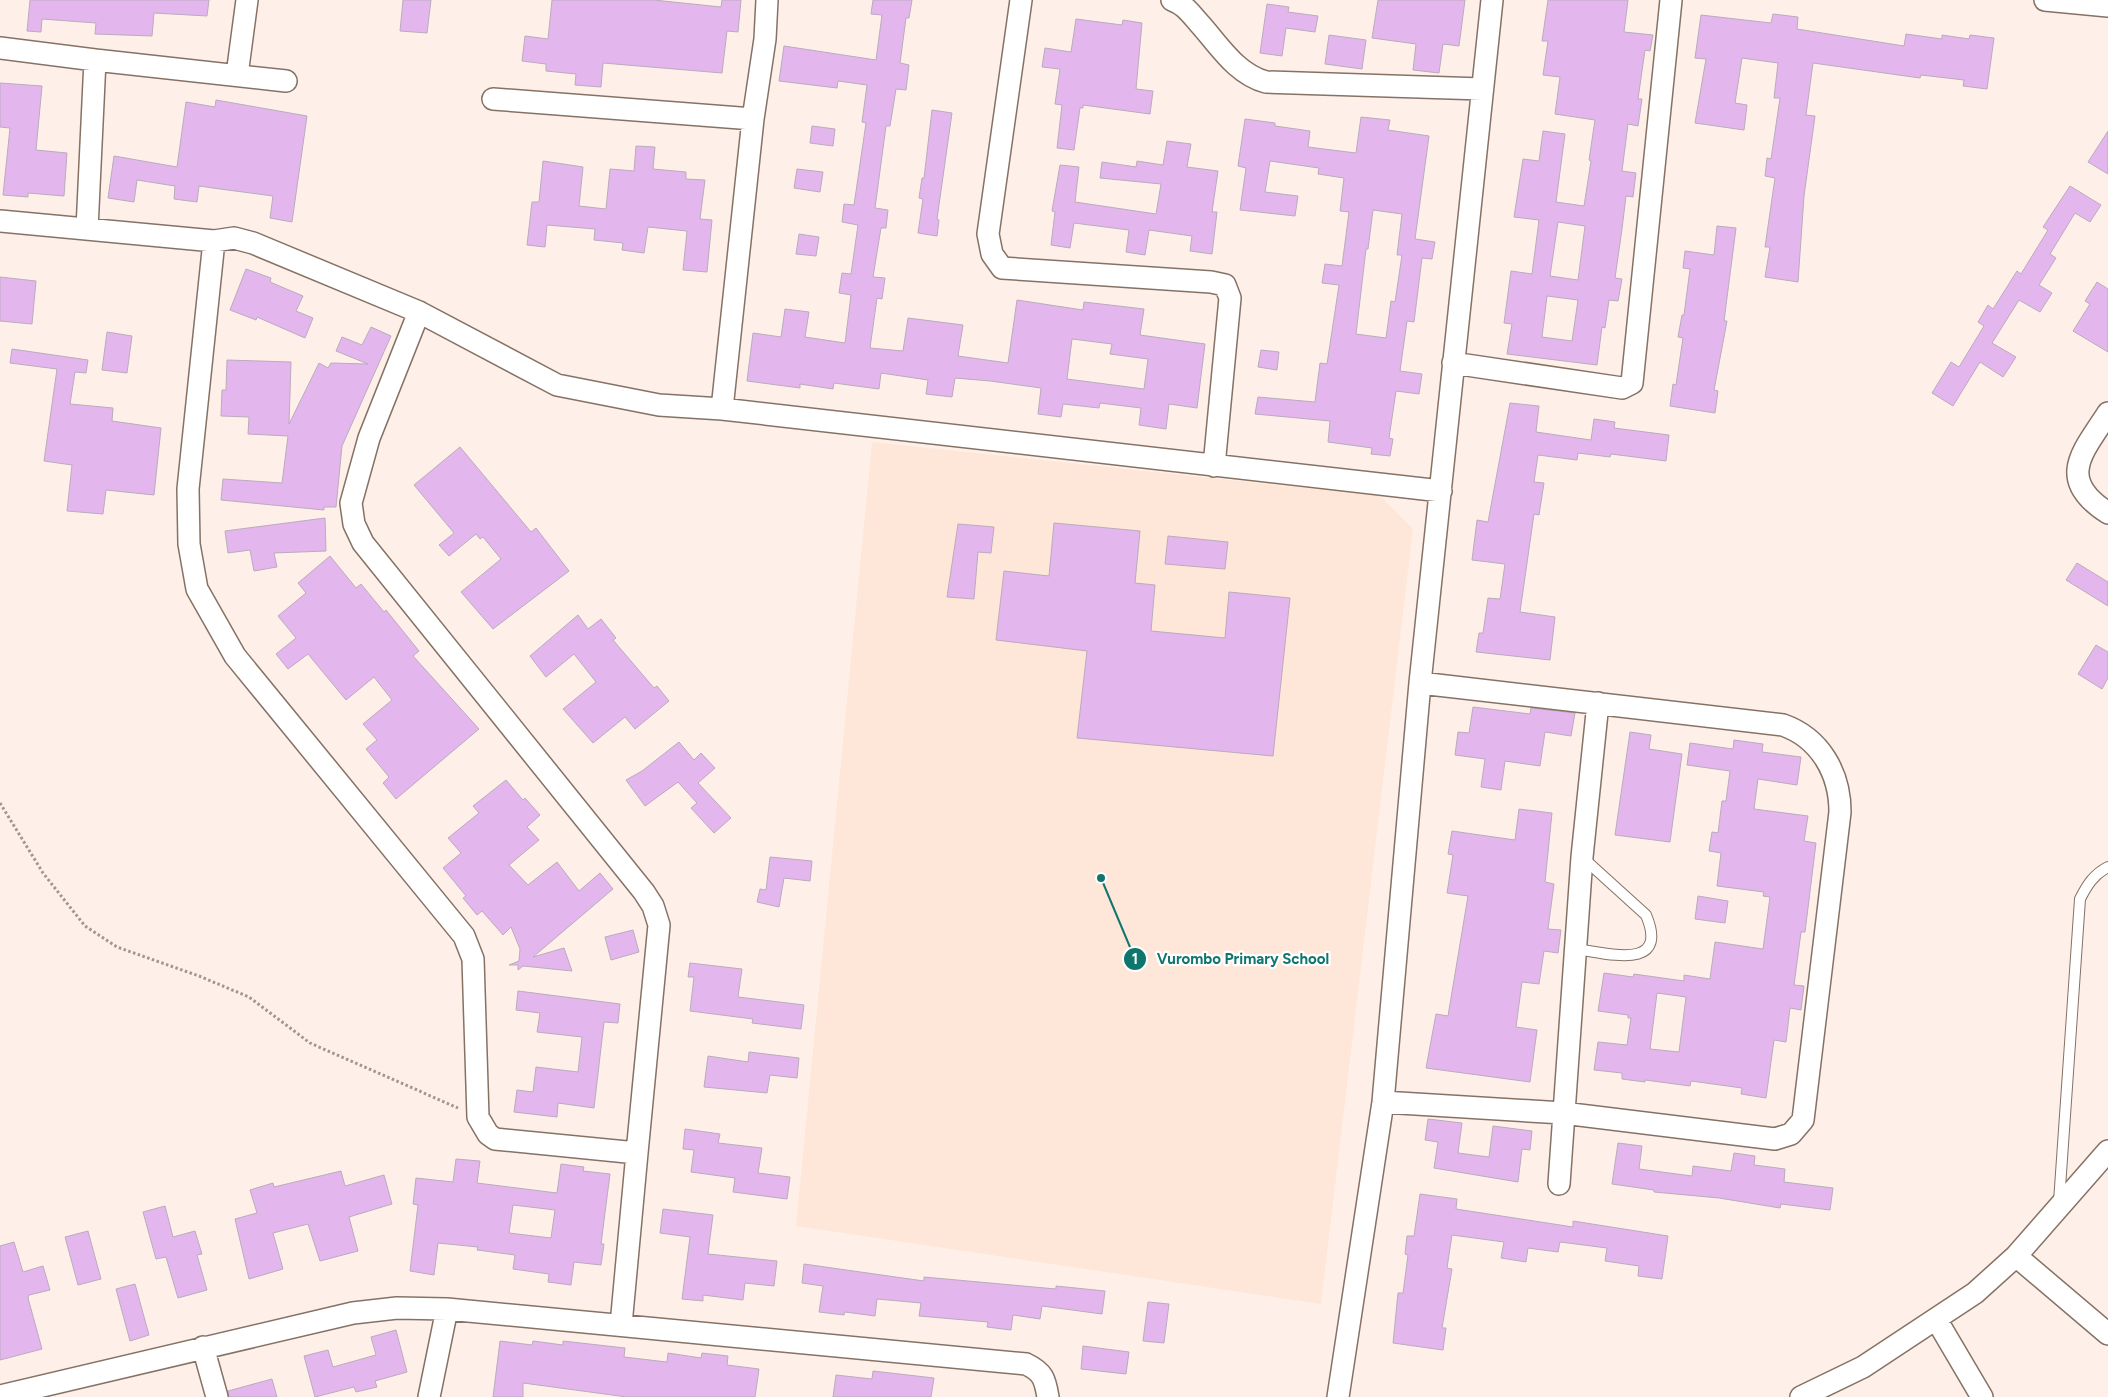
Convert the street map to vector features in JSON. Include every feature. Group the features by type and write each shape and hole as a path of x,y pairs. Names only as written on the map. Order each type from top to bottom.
{"street":[{"path":"237,75 247,0"},
{"path":"722,409 753,119 765,39 767,0"},
{"path":"1021,0 988,234 992,254 1002,268 1212,282 1225,285 1230,298 1214,466"},
{"path":"1172,0 1186,8 1242,72 1254,79 1266,82 1482,89"},
{"path":"1338,1397 1384,1102 1420,683 1441,491 1452,363 1492,0"},
{"path":"1452,363 1622,388 1632,382 1671,0"},
{"path":"2045,0 2108,6"},
{"path":"0,48 286,82"},
{"path":"87,229 95,60"},
{"path":"493,99 753,119"},
{"path":"0,220 214,240 234,238 253,243 419,312 557,385 660,405 722,409 1441,491"},
{"path":"214,240 188,489 189,544 197,589 235,656 467,943 473,959 478,1116 488,1134 495,1139 638,1153"},
{"path":"419,312 369,438 351,502 354,524 363,543 644,892 653,906 659,924 621,1326"},
{"path":"2108,413 2078,461 2078,476 2084,490 2095,504 2108,513"},
{"path":"1384,1102 1563,1113 1775,1139 1792,1134 1803,1120 1840,812 1840,796 1835,780 1820,750 1800,732 1783,725 1420,683"},
{"path":"1559,1184 1582,857 1598,703"},
{"path":"1808,1396 1863,1367 1975,1293 2016,1256 2108,1151"},
{"path":"2016,1256 2108,1334"},
{"path":"0,1396 353,1313 397,1308 447,1309 1026,1364 1038,1370 1044,1381 1048,1397"},
{"path":"429,1397 447,1309"},
{"path":"1936,1319 1982,1397"},
{"path":"203,1348 217,1397"}],"lane":[{"path":"1576,949 1634,956 1643,953 1649,946 1650,926 1646,915 1582,857"},
{"path":"2059,1208 2080,899 2098,872 2108,867"}],"path":[{"path":"0,803 43,873 85,926 117,946 199,976 249,997 310,1043 478,1116"}],"shaded area":[{"path":"872,442 1380,496 1413,529 1321,1304 796,1226"}],"building":[{"path":"30,0 209,0 207,16 154,13 152,36 95,34 96,23 42,19 41,32 27,31"},
{"path":"403,0 431,0 427,33 400,31"},
{"path":"552,0 654,0 721,7 722,0 741,0 738,32 727,31 722,73 603,63 601,87 575,85 576,74 546,71 546,64 522,61 525,36 548,39"},
{"path":"873,0 912,0 909,18 906,18 900,63 909,65 906,90 896,89 890,126 886,126 875,208 888,210 886,228 881,228 873,277 885,278 882,299 877,298 870,348 903,351 908,318 963,325 958,356 1008,363 1017,300 1083,310 1084,302 1144,309 1140,335 1205,344 1197,408 1169,404 1166,429 1139,425 1141,408 1100,403 1099,408 1063,404 1061,417 1038,414 1041,388 990,381 955,378 952,397 926,394 928,380 881,373 879,389 834,383 833,389 800,384 800,388 747,381 753,333 781,337 785,309 809,312 805,337 845,343 851,295 839,293 842,273 851,274 858,225 842,222 844,204 854,205 866,123 862,122 867,85 838,81 837,88 779,81 784,46 876,60 882,15 871,14","holes":["1072,339 1112,344 1110,354 1148,359 1144,389 1067,379"]},
{"path":"1378,0 1465,0 1459,46 1443,44 1439,73 1413,70 1416,44 1372,38"},
{"path":"1548,0 1628,0 1624,32 1653,35 1650,51 1645,50 1638,99 1642,99 1638,126 1628,124 1622,171 1636,173 1633,197 1626,196 1615,278 1622,279 1618,301 1609,300 1605,328 1602,327 1597,365 1507,354 1512,324 1504,323 1511,271 1532,274 1539,220 1514,217 1523,159 1539,161 1543,131 1565,134 1556,202 1584,206 1591,161 1589,160 1595,120 1555,114 1560,77 1543,75 1548,41 1542,41","holes":["1558,222 1585,226 1578,280 1550,276","1547,296 1578,300 1572,341 1542,337"]},
{"path":"1267,4 1289,7 1288,12 1318,16 1315,32 1286,28 1282,56 1260,53"},
{"path":"1773,14 1798,17 1797,29 1904,46 1906,34 1942,39 1942,35 1969,39 1970,35 1994,38 1987,89 1963,86 1964,80 1921,75 1920,78 1813,63 1806,115 1815,116 1804,196 1798,282 1765,277 1770,247 1765,247 1775,178 1765,176 1767,158 1771,159 1780,98 1774,98 1778,63 1742,58 1735,103 1747,105 1744,130 1695,123 1706,59 1695,58 1701,15 1771,23"},
{"path":"1076,19 1122,25 1123,20 1142,23 1136,89 1153,91 1150,114 1083,105 1083,108 1080,108 1074,150 1057,148 1062,105 1055,104 1060,69 1042,67 1045,48 1071,52"},
{"path":"1329,35 1366,40 1362,69 1325,64"},
{"path":"0,83 42,86 36,150 67,153 64,196 28,193 28,197 3,195 10,128 0,127"},
{"path":"216,100 307,116 292,222 270,218 273,196 199,186 197,202 174,199 175,186 137,180 134,202 108,198 114,156 177,167 186,102 215,107"},
{"path":"932,110 952,113 937,219 939,220 937,236 918,233 923,199 919,198 922,178 924,178"},
{"path":"1361,117 1390,120 1388,130 1429,136 1415,239 1435,242 1432,259 1422,258 1414,322 1407,321 1400,371 1422,374 1419,394 1396,391 1389,438 1393,439 1390,456 1371,454 1372,448 1328,442 1330,421 1255,414 1258,397 1315,402 1320,363 1327,364 1339,285 1322,283 1325,264 1342,266 1349,212 1340,211 1344,178 1318,174 1319,168 1270,161 1265,192 1298,196 1295,216 1240,210 1246,168 1238,166 1245,119 1275,123 1275,126 1310,131 1308,147 1356,153","holes":["1373,210 1402,214 1397,255 1402,255 1395,302 1391,301 1386,338 1356,334 1366,249 1368,249"]},
{"path":"812,126 835,129 833,146 810,143"},
{"path":"2108,131 2108,174 2088,162"},
{"path":"1167,141 1191,144 1187,167 1218,171 1212,212 1217,212 1212,254 1190,251 1192,236 1149,230 1145,255 1126,252 1129,230 1074,223 1070,248 1051,245 1055,212 1052,211 1060,165 1079,167 1075,202 1156,214 1161,184 1100,178 1102,162 1136,167 1137,161 1163,165"},
{"path":"636,146 655,147 653,169 686,172 686,179 705,180 700,219 712,220 707,272 683,270 687,231 648,227 644,253 622,250 623,243 594,240 595,229 547,225 545,247 527,245 532,202 539,202 543,161 583,167 579,206 606,209 610,169 634,171"},
{"path":"797,169 823,172 820,192 794,188"},
{"path":"2070,186 2101,205 2090,222 2075,213 2050,254 2056,258 2039,285 2052,293 2040,312 2019,300 1992,343 2016,357 2003,377 1980,362 1953,406 1932,393 1951,362 1959,367 1984,326 1978,322 1988,305 1993,309 2017,271 2021,274 2048,230 2043,227"},
{"path":"1717,226 1736,228 1724,321 1727,321 1714,390 1718,391 1715,413 1670,406 1673,384 1676,385 1683,338 1678,337 1682,315 1684,315 1690,269 1683,268 1685,251 1714,255"},
{"path":"799,234 819,237 816,256 796,254"},
{"path":"246,269 271,278 270,282 303,296 296,311 313,318 305,338 257,317 256,320 230,310"},
{"path":"0,277 36,281 32,324 0,321"},
{"path":"2097,282 2108,289 2108,352 2073,331 2090,304 2085,301"},
{"path":"371,327 391,336 342,446 336,507 324,507 324,510 221,500 223,479 282,483 288,436 248,434 249,417 221,416 222,390 226,390 227,360 291,362 289,424 319,363 328,368 331,363 368,364 336,351 342,337 362,345"},
{"path":"107,332 132,336 127,373 102,370"},
{"path":"12,349 88,360 86,373 75,372 70,404 113,408 112,421 161,428 154,495 106,490 103,514 67,511 72,465 44,461 57,369 10,363"},
{"path":"1261,350 1279,352 1277,370 1258,367"},
{"path":"1510,403 1539,406 1536,432 1591,440 1594,419 1615,422 1614,428 1669,435 1666,461 1611,454 1610,457 1578,453 1577,460 1538,455 1534,482 1544,483 1539,515 1534,514 1520,612 1555,617 1550,660 1476,652 1479,633 1483,633 1488,598 1500,599 1505,564 1472,560 1477,520 1488,522"},
{"path":"460,447 531,532 536,528 569,571 493,629 461,592 501,559 483,537 480,539 476,534 449,556 439,545 454,533 414,485"},
{"path":"325,518 326,551 274,553 277,567 254,571 250,550 228,553 225,531"},
{"path":"1054,523 1140,531 1135,583 1155,585 1151,631 1225,638 1229,592 1290,598 1273,756 1077,738 1087,651 996,640 1004,571 1049,576"},
{"path":"958,524 994,527 991,553 978,552 974,599 947,597"},
{"path":"1168,536 1228,542 1225,569 1165,564"},
{"path":"330,556 356,588 361,584 384,612 386,610 419,651 413,656 479,729 396,799 383,783 389,777 366,749 377,740 363,724 392,700 374,677 346,700 308,654 288,669 276,654 296,638 278,616 306,593 298,583"},
{"path":"2077,563 2108,582 2108,606 2066,580"},
{"path":"578,615 588,629 601,619 616,638 613,640 654,688 657,686 669,701 635,729 625,717 593,743 563,709 596,682 574,654 546,677 530,656"},
{"path":"2096,645 2108,652 2108,678 2102,689 2078,674"},
{"path":"1473,707 1530,714 1531,708 1575,713 1571,736 1545,732 1540,766 1505,761 1501,790 1481,787 1485,759 1455,755 1458,732 1469,733"},
{"path":"1630,732 1651,735 1649,749 1682,754 1670,842 1615,835"},
{"path":"1734,740 1763,744 1762,752 1801,757 1797,785 1758,779 1754,809 1808,816 1804,841 1816,843 1805,932 1801,932 1794,985 1804,986 1801,1010 1790,1008 1786,1042 1774,1040 1766,1098 1741,1094 1742,1088 1691,1081 1690,1086 1645,1080 1645,1082 1622,1079 1622,1073 1594,1070 1598,1042 1627,1045 1631,1018 1628,1018 1628,1015 1598,1011 1604,973 1633,977 1634,974 1684,981 1684,975 1710,979 1715,942 1763,949 1770,897 1763,896 1764,892 1717,886 1721,853 1709,851 1712,832 1718,833 1722,801 1726,801 1730,771 1687,765 1690,743 1733,749","holes":["1657,993 1686,997 1679,1052 1650,1049"]},
{"path":"679,742 694,760 701,753 715,768 698,783 731,818 714,833 691,808 697,803 678,782 645,806 626,780 642,771"},
{"path":"506,780 523,800 525,798 540,815 527,827 539,840 509,865 528,885 557,862 579,891 600,873 613,889 533,957 564,948 572,971 523,966 518,970 518,965 509,965 519,961 520,949 511,927 503,935 482,911 477,915 463,898 466,896 443,868 461,853 448,838 479,813 473,806"},
{"path":"1519,809 1552,813 1545,882 1554,884 1548,929 1561,930 1558,953 1544,951 1539,984 1522,982 1516,1027 1537,1030 1530,1082 1426,1068 1436,1014 1448,1016 1468,896 1447,893 1453,855 1448,854 1452,831 1515,840"},
{"path":"770,857 812,861 810,881 784,878 779,907 757,902 760,889 766,890"},
{"path":"1698,896 1728,901 1725,923 1695,919"},
{"path":"633,930 639,952 611,960 605,937"},
{"path":"690,963 742,969 738,997 804,1005 801,1029 752,1023 753,1019 690,1011 694,977 688,977"},
{"path":"518,991 620,1004 618,1023 604,1022 594,1108 558,1103 557,1117 514,1112 517,1090 533,1092 536,1067 578,1072 582,1037 537,1032 540,1013 516,1010"},
{"path":"749,1052 799,1058 797,1078 770,1075 767,1093 704,1087 708,1056 748,1062"},
{"path":"1428,1119 1462,1123 1458,1153 1489,1157 1493,1126 1532,1131 1530,1150 1522,1149 1518,1182 1434,1168 1438,1142 1425,1140"},
{"path":"685,1129 720,1134 718,1143 762,1148 758,1173 790,1177 787,1199 733,1192 735,1178 691,1172 694,1150 683,1149"},
{"path":"1618,1143 1642,1146 1639,1169 1692,1176 1693,1166 1731,1171 1734,1153 1755,1156 1754,1165 1785,1169 1784,1182 1833,1188 1830,1210 1781,1204 1780,1208 1719,1198 1654,1192 1654,1190 1612,1184"},
{"path":"456,1159 480,1161 477,1183 557,1193 561,1164 584,1167 583,1171 610,1174 601,1244 604,1244 601,1265 574,1262 571,1285 548,1282 549,1274 513,1269 515,1255 477,1250 478,1247 438,1243 434,1275 410,1271 418,1205 413,1204 416,1178 453,1182","holes":["513,1205 555,1210 551,1238 509,1233"]},
{"path":"341,1171 345,1186 384,1175 392,1204 349,1217 358,1251 320,1261 308,1224 273,1233 283,1269 249,1279 235,1219 257,1213 250,1190 273,1183 274,1187"},
{"path":"1420,1194 1457,1199 1456,1209 1573,1227 1573,1221 1668,1236 1662,1279 1638,1276 1639,1266 1605,1261 1607,1248 1560,1242 1558,1252 1528,1248 1526,1262 1501,1258 1504,1242 1452,1235 1447,1268 1452,1269 1442,1328 1446,1328 1443,1350 1393,1343 1398,1293 1403,1293 1408,1255 1405,1254 1407,1236 1414,1236"},
{"path":"165,1206 173,1237 195,1231 202,1254 197,1255 207,1290 178,1298 166,1257 156,1259 143,1212"},
{"path":"663,1209 713,1215 708,1254 777,1261 774,1286 745,1283 743,1300 703,1295 703,1301 682,1299 690,1237 660,1233"},
{"path":"88,1231 101,1279 78,1285 65,1237"},
{"path":"14,1242 23,1272 43,1266 50,1290 29,1295 28,1298 42,1349 0,1360 0,1246"},
{"path":"804,1264 924,1281 924,1277 1056,1289 1056,1286 1105,1291 1102,1314 1042,1306 1040,1319 1013,1315 1011,1330 987,1327 988,1322 919,1316 921,1303 877,1299 875,1316 845,1312 844,1315 819,1312 823,1286 802,1283"},
{"path":"135,1284 149,1335 130,1341 116,1289"},
{"path":"1148,1302 1169,1304 1164,1343 1143,1341"},
{"path":"396,1330 407,1372 375,1381 377,1387 356,1392 354,1387 315,1397 304,1356 328,1350 333,1367 376,1355 371,1337"},
{"path":"500,1341 532,1345 533,1341 563,1345 563,1341 625,1348 624,1357 667,1362 668,1353 701,1358 702,1353 728,1356 727,1365 759,1369 755,1397 627,1397 523,1383 523,1397 493,1397"},
{"path":"1083,1346 1129,1352 1126,1374 1081,1369"},
{"path":"873,1371 934,1378 931,1397 833,1397 836,1375 872,1379"},
{"path":"272,1379 277,1397 229,1397 228,1391"}],"place":[{"name":"Vurombo Primary School","path":"1101,878"}]}
